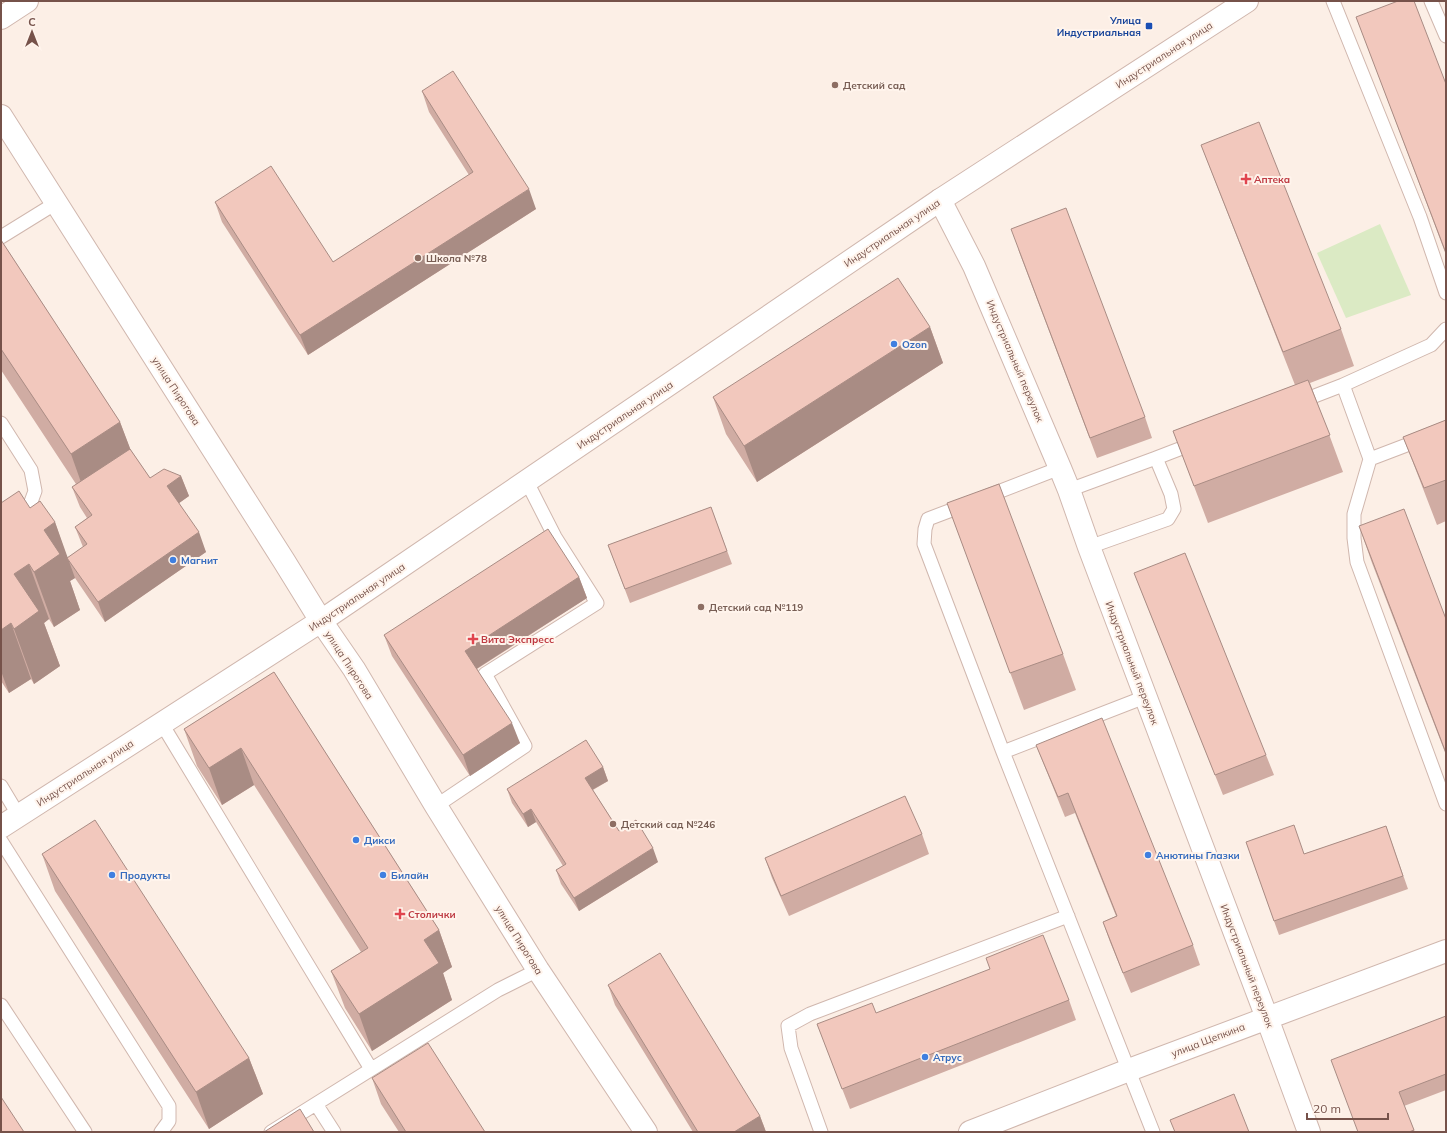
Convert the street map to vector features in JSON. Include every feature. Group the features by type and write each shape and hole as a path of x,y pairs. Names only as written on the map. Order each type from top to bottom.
{"street":[{"path":"1,18 27,1"},
{"name":"Индустриальная улица","path":"10,821 321,621 940,200 1247,1"},
{"name":"улица Пирогова","path":"1,116 321,621 354,669 436,806 538,970 646,1132"},
{"name":"Индустриальный переулок","path":"940,200 974,266 1069,490 1089,547 1309,1132"},
{"name":"улица Щепкина","path":"970,1132 1129,1070 1446,951"}],"lane":[{"path":"1333,1 1420,217 1446,294"},
{"path":"1431,1 1446,36"},
{"path":"1,237 56,203"},
{"path":"1285,407 1343,385 1432,345 1446,329"},
{"path":"1343,385 1370,459 1354,514 1354,538 1357,562 1446,804"},
{"path":"1,423 31,470 35,491 28,510 1,538"},
{"path":"1370,459 1446,430"},
{"path":"1069,490 1206,438"},
{"path":"1089,547 1168,519 1174,509 1171,494 1156,458"},
{"path":"1060,468 928,519 925,529 924,544 1003,752 1153,1132"},
{"path":"436,806 525,746 485,674 597,603 555,537 527,482"},
{"path":"1003,752 1145,696"},
{"path":"162,724 371,1069"},
{"path":"1,786 10,821"},
{"path":"1,841 169,1106 170,1121 161,1132"},
{"path":"821,1132 791,1048 788,1026 810,1014 1068,916"},
{"path":"271,1132 498,990 538,970"},
{"path":"1,1005 85,1132"},
{"path":"316,1104 334,1132"}],"green space":[{"path":"1380,224 1411,295 1346,318 1317,253"}],"building":[{"path":"1398,1 1414,1 1446,84 1446,253 1356,17"},
{"path":"453,71 529,189 300,335 215,202 271,166 333,262 473,172 422,91"},
{"path":"1259,122 1341,329 1283,352 1201,145"},
{"path":"1066,208 1145,417 1090,438 1011,229"},
{"path":"1,240 120,422 71,454 1,349"},
{"path":"898,278 930,327 744,446 713,397"},
{"path":"1308,380 1330,435 1194,486 1173,431"},
{"path":"1446,420 1446,480 1424,488 1403,437"},
{"path":"130,449 150,478 164,469 181,476 167,486 199,532 98,602 67,558 87,544 75,527 92,515 72,487"},
{"path":"999,484 1063,654 1010,673 947,503"},
{"path":"19,491 30,508 40,501 55,522 44,530 60,554 34,572 29,564 14,574 39,611 14,629 11,623 1,630 1,503"},
{"path":"711,507 727,551 625,589 608,545"},
{"path":"1404,509 1446,619 1446,753 1359,526"},
{"path":"548,529 579,577 465,651 512,723 463,755 384,635"},
{"path":"1185,553 1266,755 1215,775 1134,573"},
{"path":"274,672 439,930 424,940 439,963 359,1014 331,971 368,948 241,748 209,768 184,729"},
{"path":"1102,718 1193,945 1123,973 1103,922 1117,916 1068,793 1058,797 1036,745"},
{"path":"586,740 603,767 585,778 619,831 636,820 653,848 574,898 556,870 566,864 531,809 523,814 507,789"},
{"path":"905,796 922,834 781,896 765,858"},
{"path":"95,820 249,1058 196,1092 42,854"},
{"path":"1294,825 1304,854 1386,826 1403,876 1274,921 1246,842"},
{"path":"1043,935 1069,1000 842,1089 817,1024 872,1003 876,1013 990,969 986,958"},
{"path":"660,953 760,1116 734,1132 698,1132 608,985"},
{"path":"1446,1016 1446,1074 1399,1092 1414,1130 1409,1132 1358,1132 1331,1060"},
{"path":"428,1043 485,1132 406,1132 372,1078"},
{"path":"1234,1094 1249,1132 1175,1132 1170,1120"},
{"path":"1,1097 24,1132 1,1132"},
{"path":"300,1109 314,1132 264,1132"}],"place":[{"name":"Улица Индустриальная","path":"1149,26"},
{"name":"Детский сад","path":"835,85"},
{"name":"Аптека","path":"1246,179"},
{"name":"Школа №78","path":"418,258"},
{"name":"Ozon","path":"894,344"},
{"name":"Магнит","path":"173,560"},
{"name":"Детский сад №119","path":"701,607"},
{"name":"Вита Экспресс","path":"473,639"},
{"name":"Детский сад №246","path":"613,824"},
{"name":"Дикси","path":"356,840"},
{"name":"Анютины Глазки","path":"1148,855"},
{"name":"Продукты","path":"112,875"},
{"name":"Билайн","path":"383,875"},
{"name":"Столички","path":"400,914"},
{"name":"Атрус","path":"925,1057"}]}
